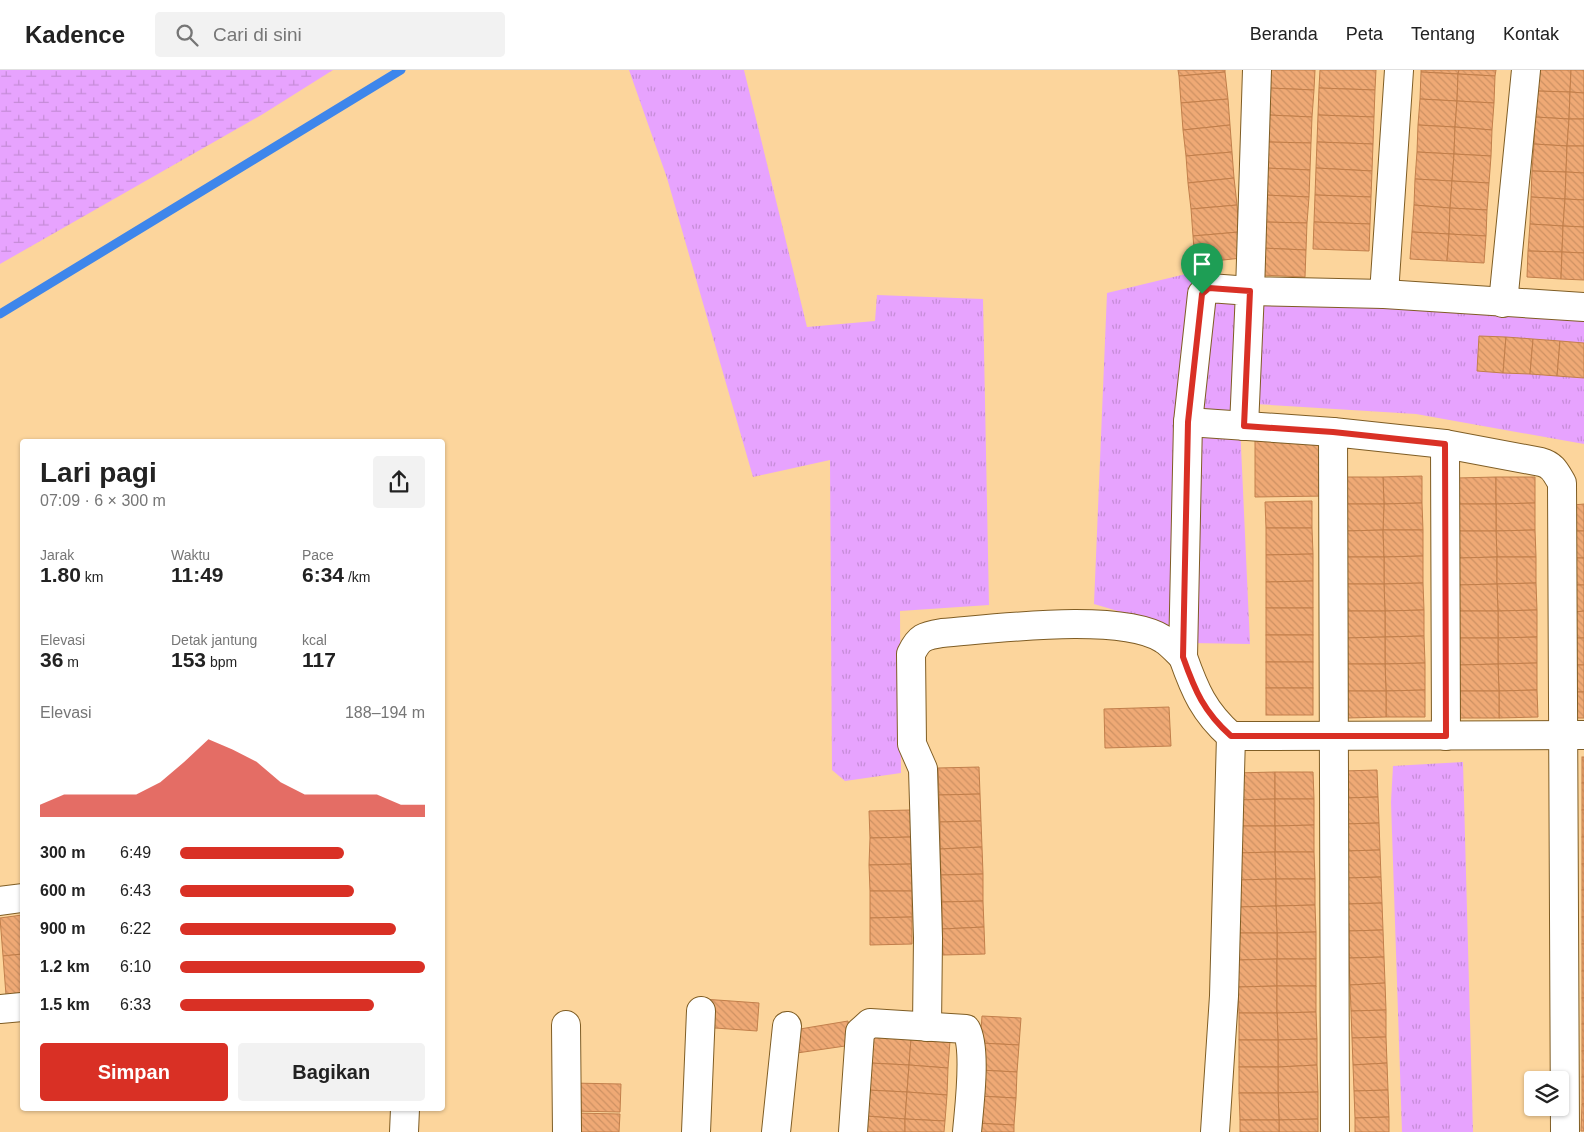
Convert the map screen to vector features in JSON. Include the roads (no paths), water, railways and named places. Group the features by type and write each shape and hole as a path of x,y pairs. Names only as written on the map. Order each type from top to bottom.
{"street":[{"path":"1244,426 1257,70"},
{"path":"1384,294 1399,70"},
{"path":"1503,304 1526,70"},
{"path":"1574,736 1231,736 1206,712 1193,687 1183,657 1188,422 1202,294 1209,288 1250,291 1384,294 1503,304 1584,307"},
{"path":"1188,422 1333,432 1445,444 1548,464 1573,484 1574,736 1565,1132"},
{"path":"1333,432 1335,1132"},
{"path":"1445,444 1446,736"},
{"path":"926,1027 928,938 923,769 912,744 911,654 917,641 927,636 942,633 1048,625 1117,625 1140,629 1163,639 1183,657"},
{"path":"1215,1132 1224,996 1231,736"},
{"path":"0,901 20,898"},
{"path":"0,1009 20,1007"},
{"path":"696,1132 701,1011"},
{"path":"853,1132 860,1032 870,1023 966,1029 970,1036 967,1132"},
{"path":"566,1025 567,1132"},
{"path":"776,1132 787,1026"},
{"path":"404,1132 405,1111"}],"waterway":[{"path":"0,314 401,70"}]}
